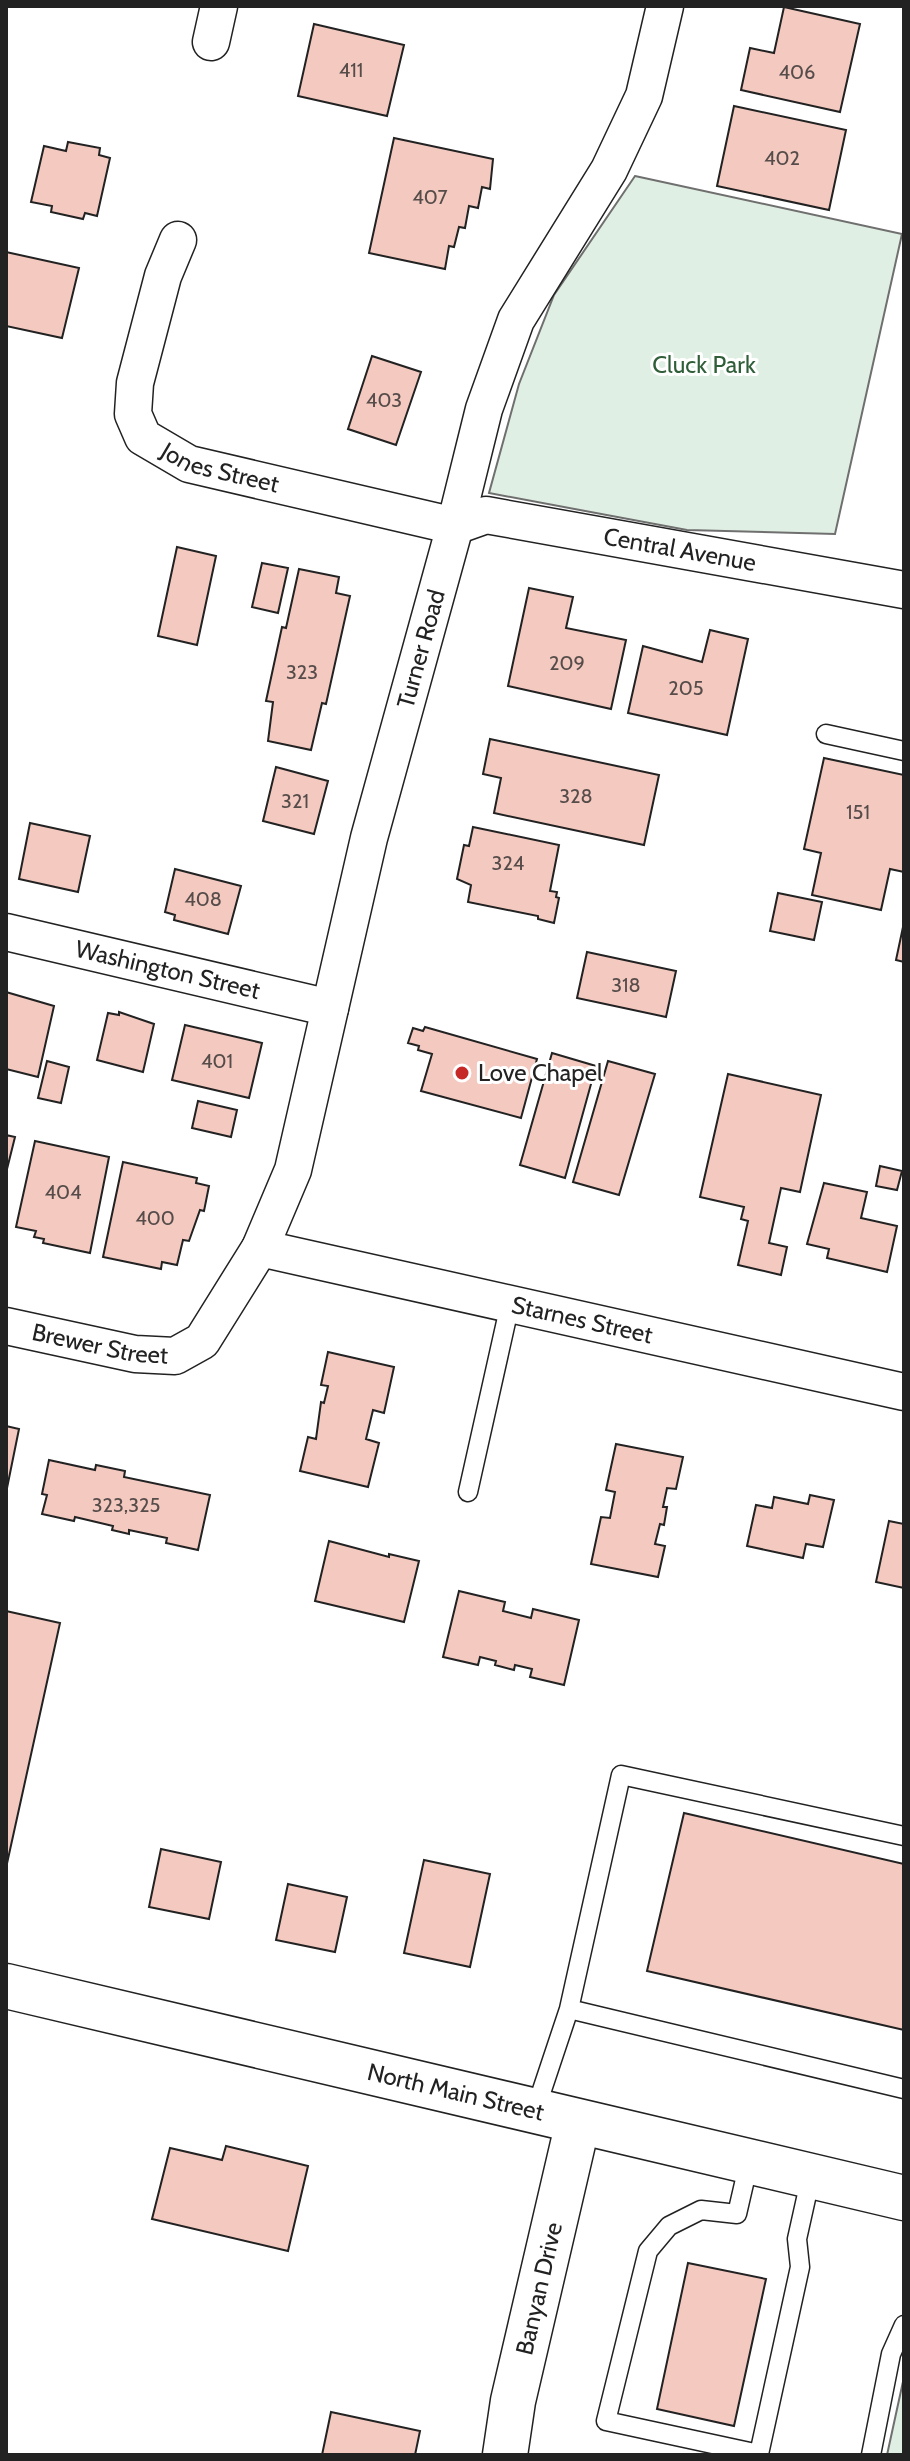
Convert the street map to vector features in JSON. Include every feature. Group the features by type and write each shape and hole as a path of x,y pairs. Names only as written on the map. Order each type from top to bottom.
{"main road":[{"name":"North Main Street","path":"6,1986 904,2198"},
{"name":"Banyan Drive","path":"505,2455 513,2401 578,2122"}],"street":[{"path":"211,42 219,6"},
{"name":"Turner Road","path":"223,1309 260,1248 293,1170 369,838 484,409 516,320 609,170 644,96 665,6"},
{"name":"Jones Street","path":"178,240 163,276 135,383 133,414 143,437 189,464 455,526"},
{"name":"Central Avenue","path":"455,526 486,515 904,590"},
{"name":"Washington Street","path":"6,932 330,1008"},
{"name":"Starnes Street","path":"260,1248 904,1392"},
{"name":"Brewer Street","path":"6,1326 135,1354 175,1356 202,1341 223,1309"}],"lane":[{"path":"826,734 904,751"},
{"path":"468,1492 510,1304"},
{"path":"535,2111 569,2009 621,1775 904,1836"},
{"path":"569,2009 904,2089"},
{"path":"749,2162 737,2214 701,2210 669,2226 648,2251 606,2421 759,2454 800,2267 797,2239 811,2176"},
{"path":"871,2455 891,2354 904,2325"}],"green space":[{"name":"Cluck Park","path":"635,176 902,234 835,534 687,530 489,493 519,384 554,295"},
{"path":"904,2377 904,2455 887,2455"}],"building":[{"path":"784,7 860,24 840,112 741,90 750,48 774,53"},
{"path":"314,24 404,45 387,116 298,96"},
{"path":"734,106 846,130 829,210 717,186"},
{"path":"394,138 493,159 490,189 482,187 478,208 469,206 465,228 459,227 454,247 449,246 445,269 369,253"},
{"path":"68,142 100,148 99,155 110,158 97,216 85,213 83,219 51,212 52,206 31,202 44,146 66,151"},
{"path":"6,252 79,268 62,338 6,326"},
{"path":"372,356 421,372 396,445 348,429"},
{"path":"177,547 216,556 197,645 158,636"},
{"path":"262,563 288,568 278,613 252,607"},
{"path":"299,569 339,577 336,593 350,596 326,704 322,703 311,750 268,741 273,702 266,701 282,627 286,628"},
{"path":"529,588 573,597 566,628 626,640 611,709 508,686"},
{"path":"710,630 748,639 727,735 628,713 643,646 702,662"},
{"path":"490,739 659,775 644,845 494,813 501,778 483,774"},
{"path":"824,758 904,775 904,872 890,869 881,910 812,895 821,853 804,849"},
{"path":"276,767 328,781 314,834 263,821"},
{"path":"30,823 90,836 78,892 19,879"},
{"path":"473,827 559,845 550,891 557,892 556,897 559,898 554,923 538,919 538,916 468,902 471,885 457,879 464,845 469,846"},
{"path":"175,869 241,886 228,934 174,920 175,915 165,912"},
{"path":"778,893 822,902 814,940 770,931"},
{"path":"904,927 904,962 896,960"},
{"path":"587,952 676,971 666,1017 577,998"},
{"path":"6,992 54,1006 38,1077 6,1069"},
{"path":"119,1012 154,1024 143,1072 97,1060 108,1013 119,1015"},
{"path":"185,1025 262,1043 249,1098 172,1080"},
{"path":"425,1027 537,1059 521,1118 421,1091 432,1054 408,1043 413,1028 423,1031"},
{"path":"552,1053 596,1066 565,1178 520,1165"},
{"path":"47,1061 69,1067 61,1103 38,1098"},
{"path":"608,1061 655,1074 619,1195 573,1182"},
{"path":"728,1074 821,1095 800,1192 781,1188 769,1243 787,1247 781,1275 738,1265 748,1221 741,1219 744,1207 700,1197"},
{"path":"198,1101 237,1110 231,1137 192,1128"},
{"path":"6,1135 15,1137 6,1173"},
{"path":"35,1141 109,1157 90,1253 43,1243 44,1239 34,1237 36,1231 16,1227"},
{"path":"123,1162 197,1178 196,1183 209,1186 204,1211 200,1210 189,1241 183,1240 177,1265 162,1262 161,1269 103,1257"},
{"path":"880,1166 902,1171 897,1190 876,1186"},
{"path":"824,1183 867,1192 861,1218 897,1226 887,1272 827,1258 829,1249 807,1244"},
{"path":"328,1352 394,1367 384,1413 373,1410 366,1439 379,1443 368,1487 300,1471 308,1437 316,1439 321,1402 324,1403 328,1386 321,1385"},
{"path":"6,1426 19,1429 6,1493"},
{"path":"616,1444 683,1457 676,1489 667,1488 663,1507 667,1507 664,1525 660,1524 655,1544 665,1546 658,1577 591,1564 601,1517 610,1518 615,1492 606,1490"},
{"path":"49,1460 95,1470 96,1465 125,1471 124,1477 210,1495 198,1550 166,1543 167,1538 129,1530 129,1534 112,1530 113,1526 75,1517 74,1521 42,1514 47,1495 42,1494"},
{"path":"810,1495 834,1500 823,1547 806,1544 803,1558 747,1546 756,1505 772,1508 774,1497 808,1504"},
{"path":"889,1521 904,1524 904,1588 876,1582"},
{"path":"329,1541 389,1557 389,1554 419,1561 404,1622 315,1601"},
{"path":"459,1591 505,1602 503,1611 531,1618 533,1609 579,1620 564,1685 530,1677 532,1669 515,1665 514,1670 480,1657 478,1665 443,1657"},
{"path":"6,1611 60,1623 6,1868"},
{"path":"684,1813 904,1864 904,2030 647,1971"},
{"path":"161,1849 221,1862 209,1919 149,1907"},
{"path":"424,1860 490,1874 470,1967 404,1953"},
{"path":"288,1884 347,1897 335,1952 276,1940"},
{"path":"226,2146 308,2166 288,2251 152,2219 170,2148 222,2160"},
{"path":"688,2263 766,2279 734,2426 657,2409"},
{"path":"331,2412 420,2431 415,2455 322,2455"}],"place":[{"name":"Love Chapel","path":"462,1073"}]}
